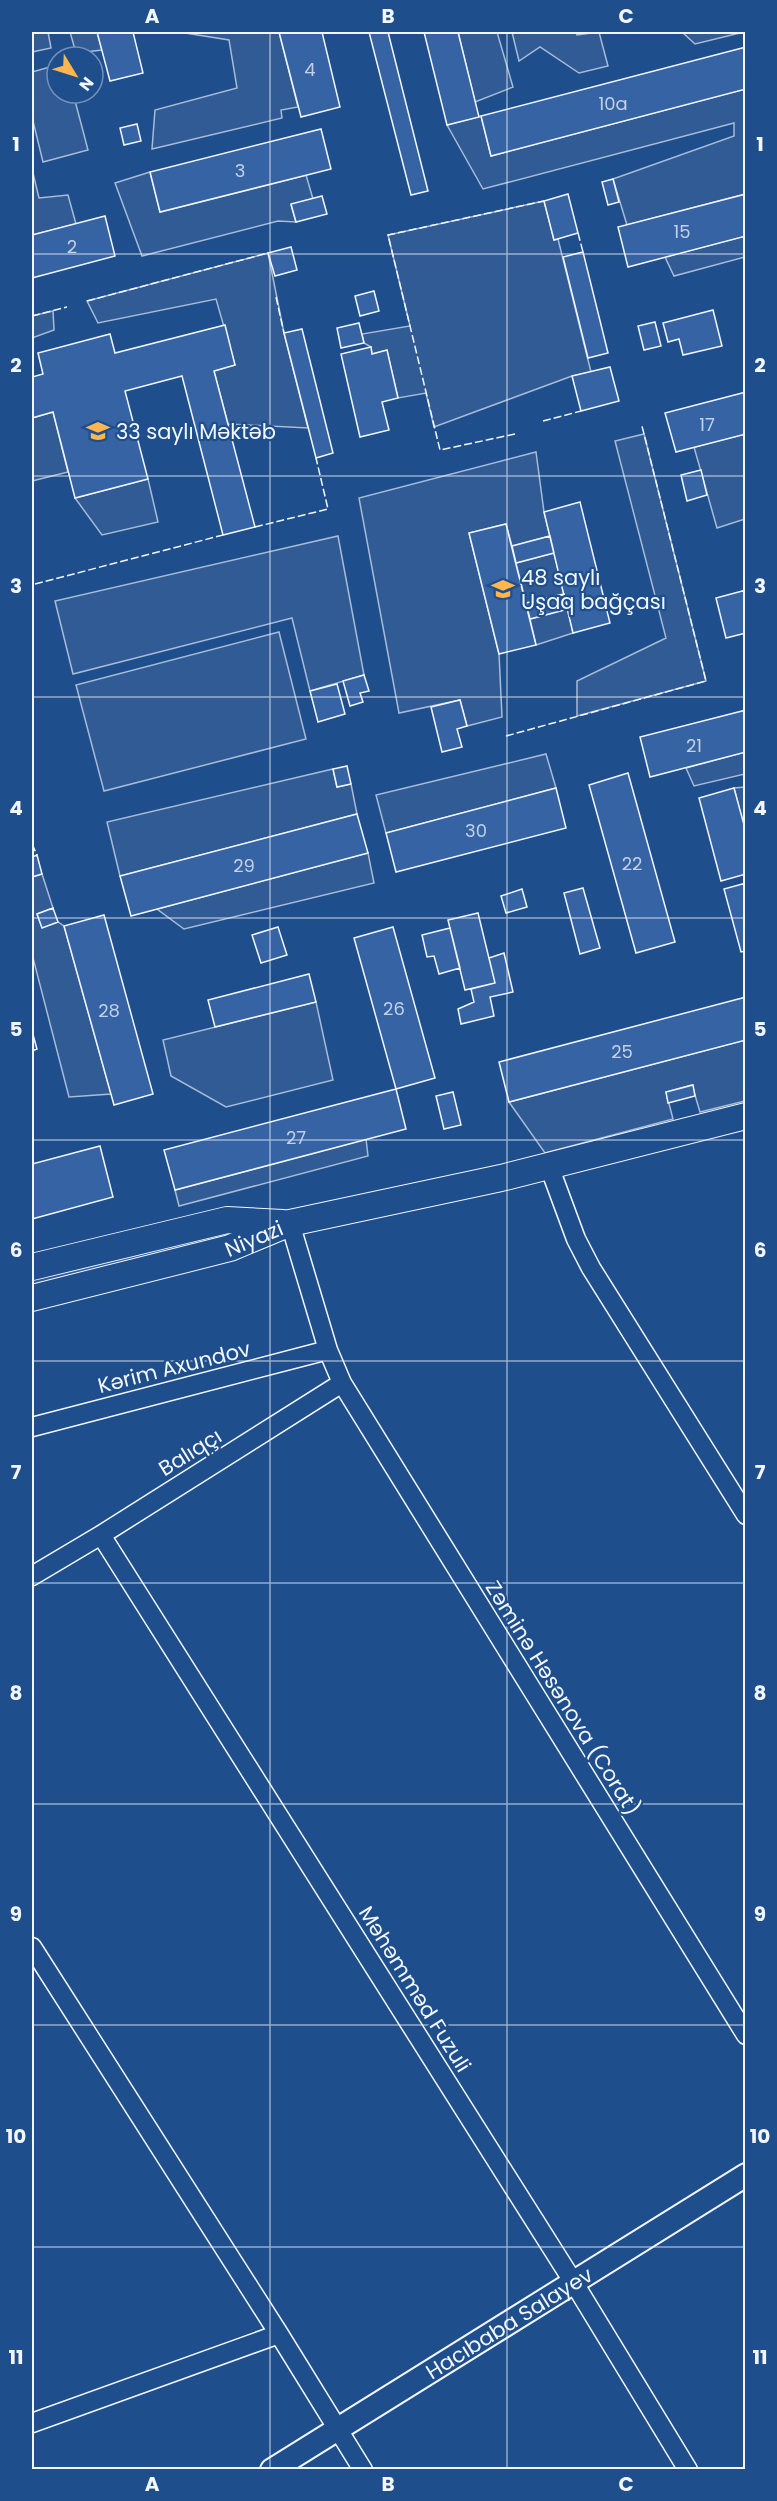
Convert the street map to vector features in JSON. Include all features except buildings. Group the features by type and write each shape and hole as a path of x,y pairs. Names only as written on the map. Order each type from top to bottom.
{"main road":[{"path":"290,1223 549,1166 746,1116"},
{"name":"Niyazi","path":"32,1267 227,1220 290,1223"},
{"name":"Niyazi","path":"32,1298 230,1248 290,1223"}],"street":[{"path":"549,1166 576,1239 591,1268 746,1515"},
{"path":"290,1223 328,1350 342,1383"},
{"name":"Kərim Axundov","path":"32,1427 328,1350"},
{"name":"Balıqçı","path":"32,1576 342,1383"},
{"name":"Zəminə Həsənova (Corat)","path":"342,1383 746,2036"},
{"name":"Məhəmməd Fuzuli","path":"101,1535 574,2283 688,2469"},
{"path":"32,1947 363,2469"},
{"name":"Hacıbaba Salayev","path":"272,2469 746,2175"},
{"path":"32,2422 279,2334"}],"shaded area":[{"path":"32,32 48,32 50,45 45,45 45,49 32,52"},
{"path":"70,32 97,32 101,45 74,45"},
{"path":"179,32 279,32 298,107 281,110 282,118 152,149 155,110 237,88 229,40"},
{"path":"458,32 497,32 513,87 475,102"},
{"path":"512,32 576,32 577,35 599,32 608,66 579,73 540,47 519,61"},
{"path":"682,32 744,32 695,44"},
{"path":"45,68 45,105 76,105 88,150 43,162 32,117 32,72"},
{"path":"745,89 745,194 627,225 613,179 734,136 734,123 483,189 447,125 481,116 491,156"},
{"path":"32,169 39,198 68,195 76,224 32,235"},
{"path":"150,172 160,212 306,175 313,199 291,205 296,222 278,221 142,256 115,183"},
{"path":"544,201 554,240 558,239 591,372 572,376 434,427 426,393 398,398 387,351 372,354 371,347 364,343 362,334 410,326 388,235"},
{"path":"745,236 745,257 674,276 665,257"},
{"path":"268,253 284,333 308,428 228,424 214,371 235,365 216,299 98,323 87,301"},
{"path":"53,311 54,330 32,338 32,316"},
{"path":"53,412 68,472 32,481 32,418"},
{"path":"644,434 706,681 577,716 577,681 666,638 615,441"},
{"path":"745,434 745,519 717,528 694,447"},
{"path":"536,452 544,512 550,536 512,546 506,524 469,533 499,654 502,717 467,726 460,700 399,713 359,498"},
{"path":"148,479 158,522 102,535 75,498"},
{"path":"338,536 364,675 310,691 292,618 73,674 55,601"},
{"path":"554,553 564,594 526,603 516,563"},
{"path":"568,609 573,633 536,645 530,619"},
{"path":"279,632 306,739 104,791 76,685"},
{"path":"745,752 745,774 694,786 686,768"},
{"path":"546,754 556,788 386,833 376,795"},
{"path":"333,769 337,787 351,784 357,814 120,876 107,822"},
{"path":"745,787 745,832 734,788"},
{"path":"368,853 374,883 184,929 157,909"},
{"path":"42,874 53,908 37,914 42,927 58,922 64,926 111,1094 69,1097 32,954 32,877"},
{"path":"316,1002 333,1080 226,1107 171,1076 163,1040"},
{"path":"745,1040 745,1101 700,1112 692,1085 666,1092 673,1119 545,1153 509,1102"},
{"path":"366,1139 368,1156 179,1206 175,1190"},
{"path":"228,1229 229,1238 32,1289 32,1278"}],"fence":[{"path":"515,434 440,450 388,235 544,201"},
{"path":"578,233 583,252"},
{"path":"87,301 268,253"},
{"path":"276,297 284,333"},
{"path":"32,316 67,307"},
{"path":"543,421 581,411"},
{"path":"506,736 706,681 642,426"},
{"path":"255,527 328,509 316,458"},
{"path":"35,584 223,535"},
{"path":"32,844 37,855"}],"place":[{"name":"33 saylı Məktəb","path":"98,431"},
{"name":"48 saylı Uşaq bağçası","path":"503,589"}]}
